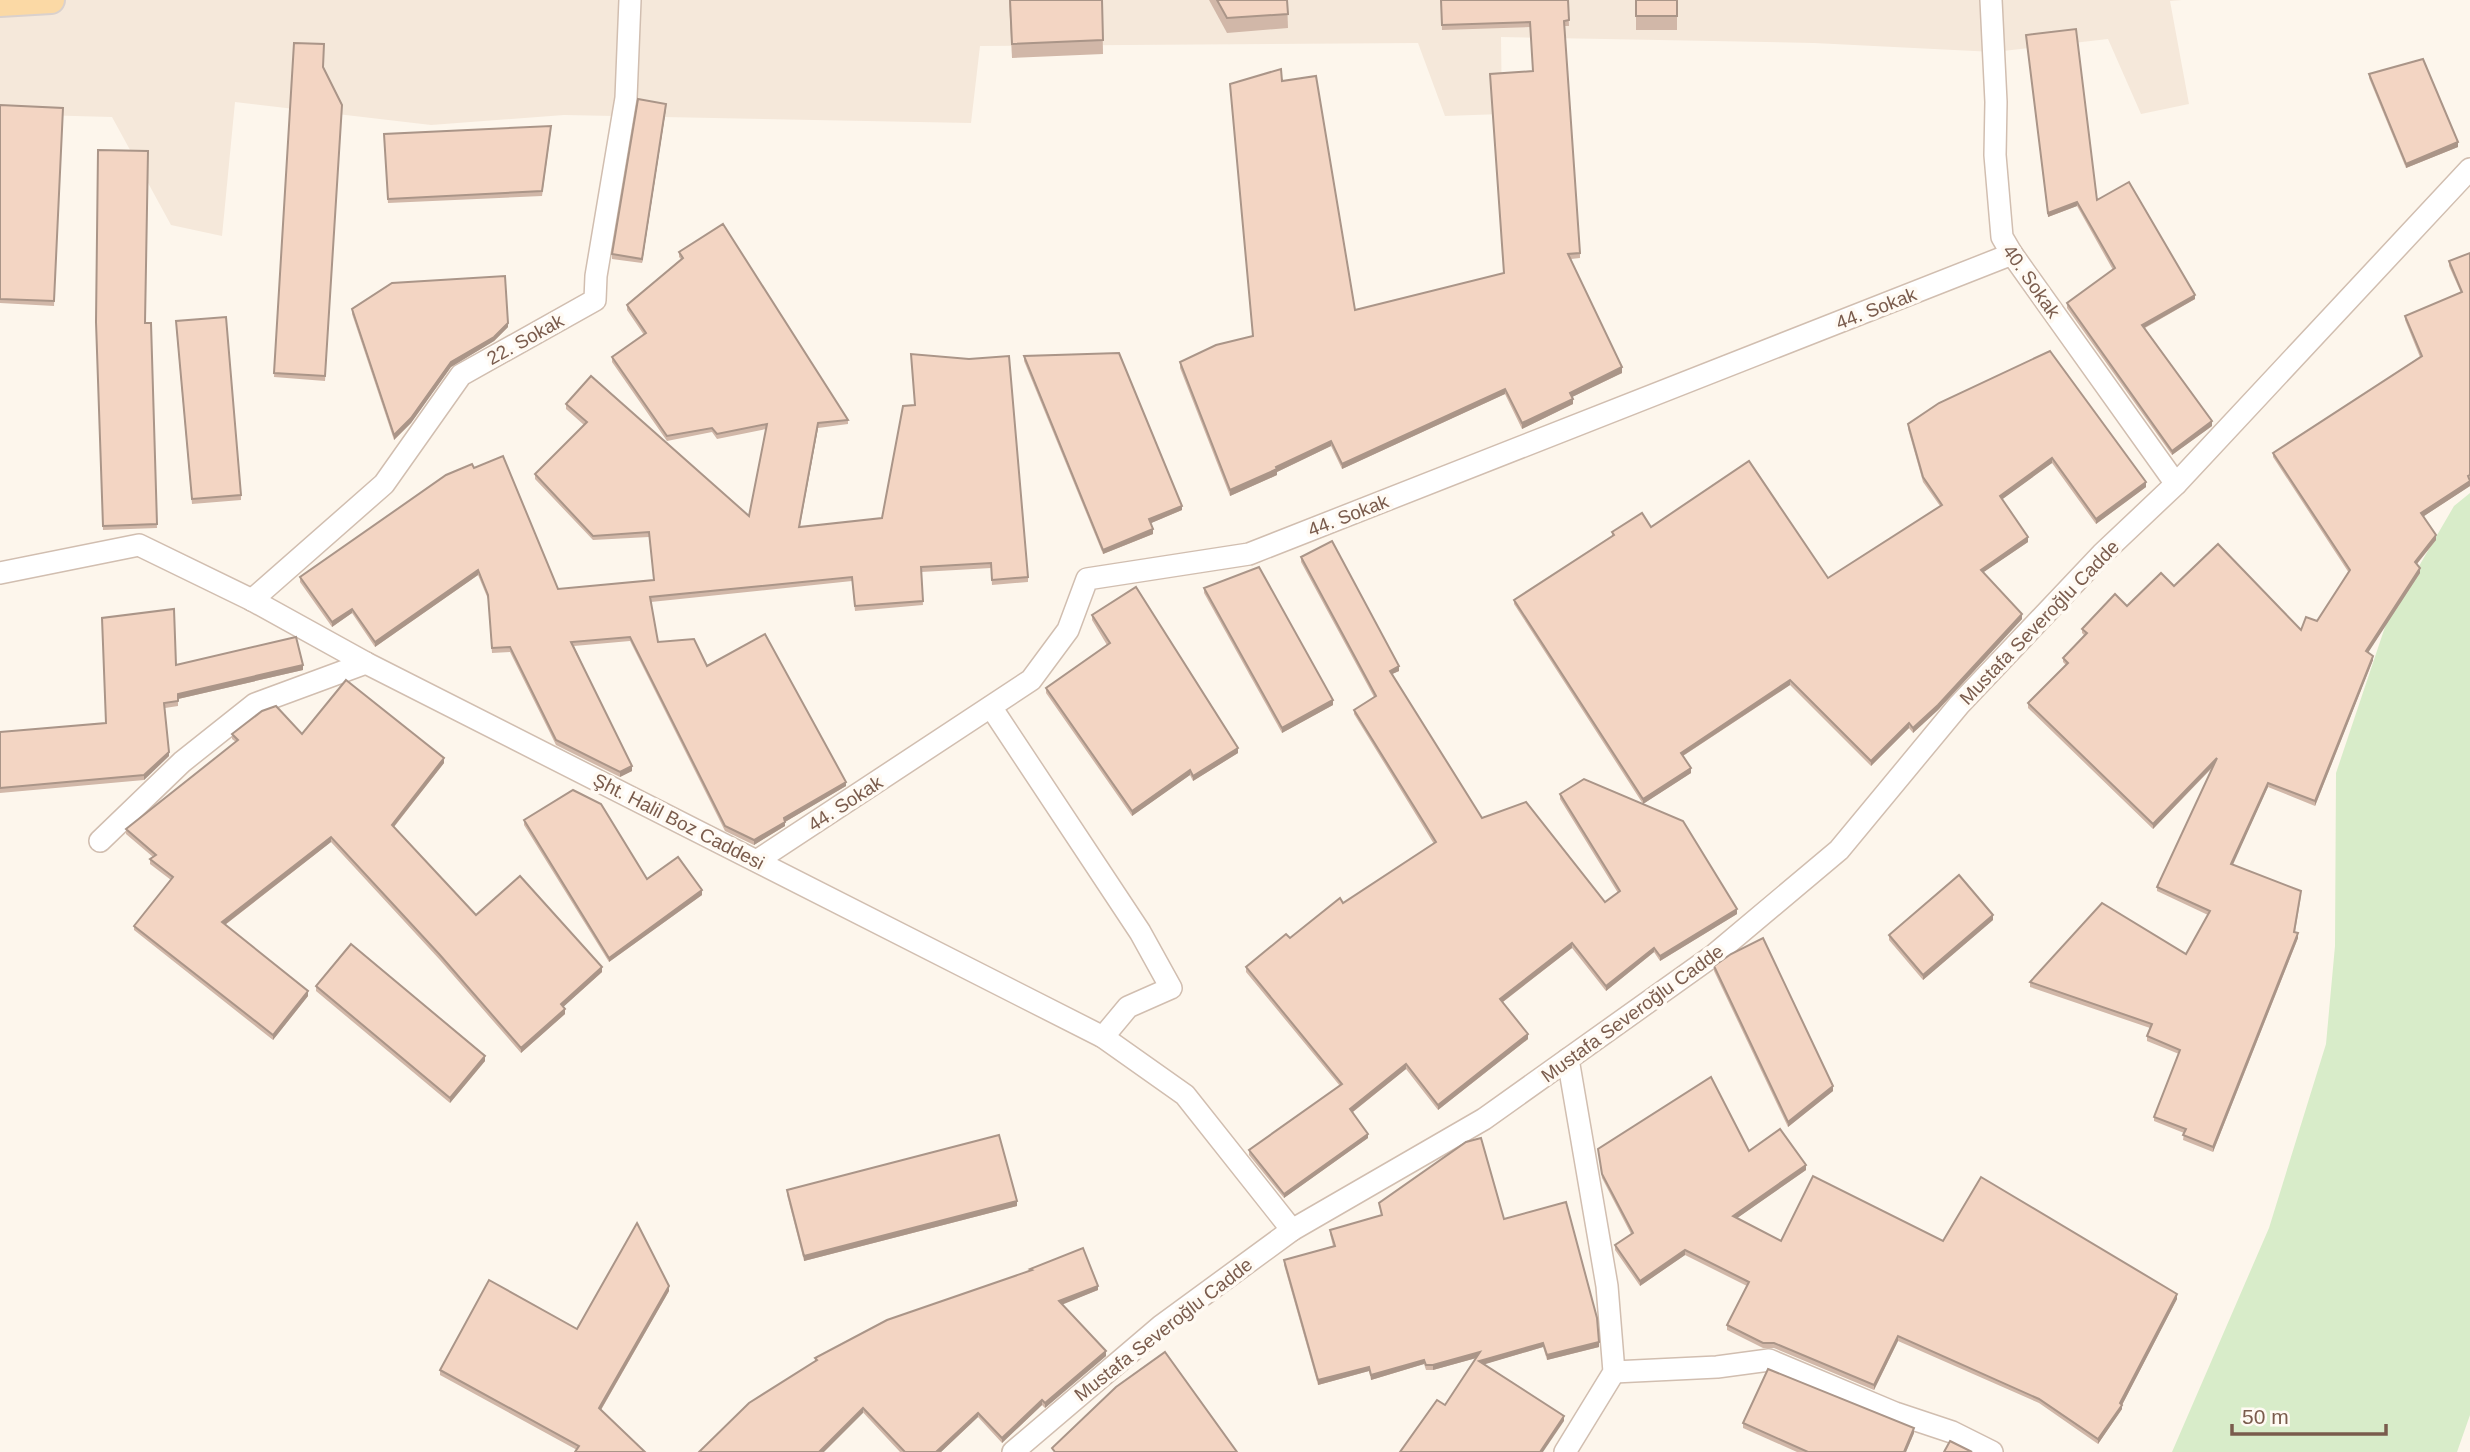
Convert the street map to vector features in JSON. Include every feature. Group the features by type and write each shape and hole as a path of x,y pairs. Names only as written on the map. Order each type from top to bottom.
{"main road":[{"path":"0,3 51,0"}],"street":[{"name":"22. Sokak","path":"252,600 384,484 461,375 595,300 596,276 626,98 630,0"},
{"name":"40. Sokak","path":"1991,0 1996,169 2002,237 2176,484"},
{"name":"Mustafa Severoğlu Cadde","path":"1013,1452 1161,1326 1292,1230 1484,1119 1714,955 1839,850 1959,705 2102,554 2176,484 2470,169"},
{"name":"44. Sokak","path":"758,860 1031,680 1068,630 1087,579 1248,554 2012,254"},
{"name":"Şht. Halil Boz Caddesi","path":"0,573 139,545 252,600 366,663 1103,1037 1185,1095 1292,1230"},
{"path":"100,841 183,762 255,704 366,663"},
{"path":"991,707 1140,932 1171,988 1128,1007 1103,1037"},
{"path":"1565,1452 1614,1372 1607,1286 1568,1059"},
{"path":"1614,1372 1717,1367 1769,1360 1895,1413 1952,1432 1992,1452"}],"shaded area":[{"path":"0,0 2182,0 2170,1 2189,104 2141,114 2108,39 1994,52 1814,43 1501,37 1502,114 1445,116 1418,43 980,46 971,123 564,115 431,125 235,102 222,236 171,225 112,117 0,114"}],"green space":[{"path":"2470,493 2470,1415 2457,1452 2172,1452 2269,1228 2326,1044 2335,946 2336,773 2387,621 2454,506"}],"building":[{"path":"1010,0 1102,0 1103,40 1012,44"},
{"path":"1217,0 1287,0 1288,14 1227,18"},
{"path":"1441,0 1568,0 1569,20 1564,21 1580,253 1568,254 1622,367 1570,393 1573,399 1522,423 1505,389 1342,464 1331,441 1230,490 1180,362 1216,345 1253,336 1230,84 1281,69 1282,81 1316,76 1355,310 1504,273 1490,74 1533,71 1530,22 1442,25"},
{"path":"1636,0 1677,0 1677,16 1636,16"},
{"path":"2076,29 2097,200 2129,182 2195,295 2142,325 2212,421 2172,451 2067,303 2115,268 2077,202 2048,213 2026,35"},
{"path":"294,43 324,44 323,67 342,105 325,376 274,373"},
{"path":"2423,59 2458,142 2406,164 2369,74"},
{"path":"638,99 666,104 642,259 612,254"},
{"path":"0,105 63,108 54,301 0,299"},
{"path":"551,126 542,191 388,199 384,134"},
{"path":"98,150 148,151 145,323 151,323 157,524 103,526 96,322"},
{"path":"723,224 848,420 818,423 799,527 882,518 903,406 915,405 911,354 969,359 1009,356 1028,577 992,580 991,563 921,567 923,601 855,606 852,577 650,597 658,642 694,639 707,666 765,634 846,782 784,818 785,822 754,840 725,826 630,637 571,642 632,766 620,772 556,740 510,647 492,648 488,595 478,570 375,642 352,609 332,622 300,577 446,475 472,464 474,468 503,456 558,589 654,580 649,532 593,536 535,474 587,422 566,404 591,376 749,516 767,424 717,434 712,428 667,436 612,357 646,333 627,305 683,258 679,252"},
{"path":"2470,253 2470,481 2421,513 2436,535 2415,562 2420,568 2366,651 2373,656 2315,801 2268,783 2231,864 2301,891 2294,932 2298,933 2213,1147 2183,1135 2186,1129 2154,1117 2180,1050 2147,1036 2152,1024 2030,982 2102,903 2186,954 2210,911 2157,887 2217,758 2153,824 2028,703 2068,663 2063,658 2087,633 2082,629 2115,594 2127,606 2161,573 2174,586 2218,544 2301,630 2306,617 2317,621 2350,570 2273,453 2422,356 2405,316 2462,292 2449,261"},
{"path":"505,276 508,323 494,337 451,362 411,418 394,435 352,309 392,283"},
{"path":"226,317 241,495 192,499 176,321"},
{"path":"2050,351 2146,482 2096,519 2052,458 2000,496 2028,537 1981,570 2022,614 1938,705 1913,728 1909,723 1871,761 1790,680 1681,753 1691,768 1643,799 1514,600 1614,535 1612,532 1642,513 1651,527 1749,461 1828,578 1942,505 1923,477 1908,424 1939,403"},
{"path":"1119,353 1182,506 1149,519 1153,529 1103,550 1024,356"},
{"path":"1332,541 1399,666 1390,671 1482,818 1526,802 1605,902 1620,891 1560,794 1584,779 1683,821 1737,909 1660,956 1654,948 1606,986 1572,943 1500,999 1528,1034 1438,1105 1406,1064 1350,1109 1368,1134 1284,1194 1249,1150 1342,1084 1246,967 1286,934 1290,938 1340,898 1343,903 1436,842 1354,710 1376,696 1301,557"},
{"path":"1259,567 1333,700 1282,728 1204,588"},
{"path":"1136,587 1238,748 1193,776 1190,770 1132,811 1046,688 1110,643 1092,615"},
{"path":"174,609 176,665 296,637 303,665 178,694 178,701 164,703 169,752 144,775 0,788 0,732 106,723 102,618"},
{"path":"346,680 444,758 392,825 476,915 520,876 602,967 561,1004 565,1009 521,1048 331,837 222,922 308,991 273,1035 134,926 173,877 150,859 156,855 126,829 238,740 232,734 262,711 276,706 302,734"},
{"path":"573,790 601,804 647,879 678,857 702,890 609,958 524,820"},
{"path":"1959,875 1993,915 1923,975 1889,935"},
{"path":"1763,938 1833,1086 1788,1122 1714,966"},
{"path":"351,944 485,1056 450,1098 316,986"},
{"path":"1711,1077 1749,1151 1780,1129 1806,1165 1733,1216 1781,1241 1813,1176 1943,1241 1981,1177 2177,1294 2120,1403 2122,1405 2098,1439 2039,1399 1898,1336 1874,1385 1774,1343 1763,1343 1727,1325 1749,1282 1685,1250 1640,1281 1615,1245 1633,1233 1602,1174 1598,1149"},
{"path":"999,1135 1017,1201 804,1256 787,1190"},
{"path":"1481,1138 1504,1219 1566,1202 1597,1318 1599,1342 1547,1355 1543,1343 1479,1361 1564,1416 1540,1452 1400,1452 1437,1400 1445,1405 1480,1352 1433,1365 1426,1365 1424,1360 1371,1375 1369,1367 1318,1380 1284,1260 1335,1246 1330,1230 1382,1215 1379,1203 1466,1142"},
{"path":"637,1223 669,1286 599,1408 645,1452 575,1452 579,1446 440,1370 489,1280 577,1329"},
{"path":"1083,1248 1098,1286 1059,1301 1106,1351 1045,1403 1042,1400 1002,1438 978,1413 936,1452 905,1452 863,1408 819,1452 699,1452 749,1403 817,1360 815,1358 887,1320 1032,1270 1030,1269"},
{"path":"1165,1352 1237,1452 1055,1452 1052,1448 1116,1387"},
{"path":"1768,1369 1914,1428 1904,1452 1808,1452 1743,1423"},
{"path":"1950,1441 1972,1452 1944,1452"}]}
